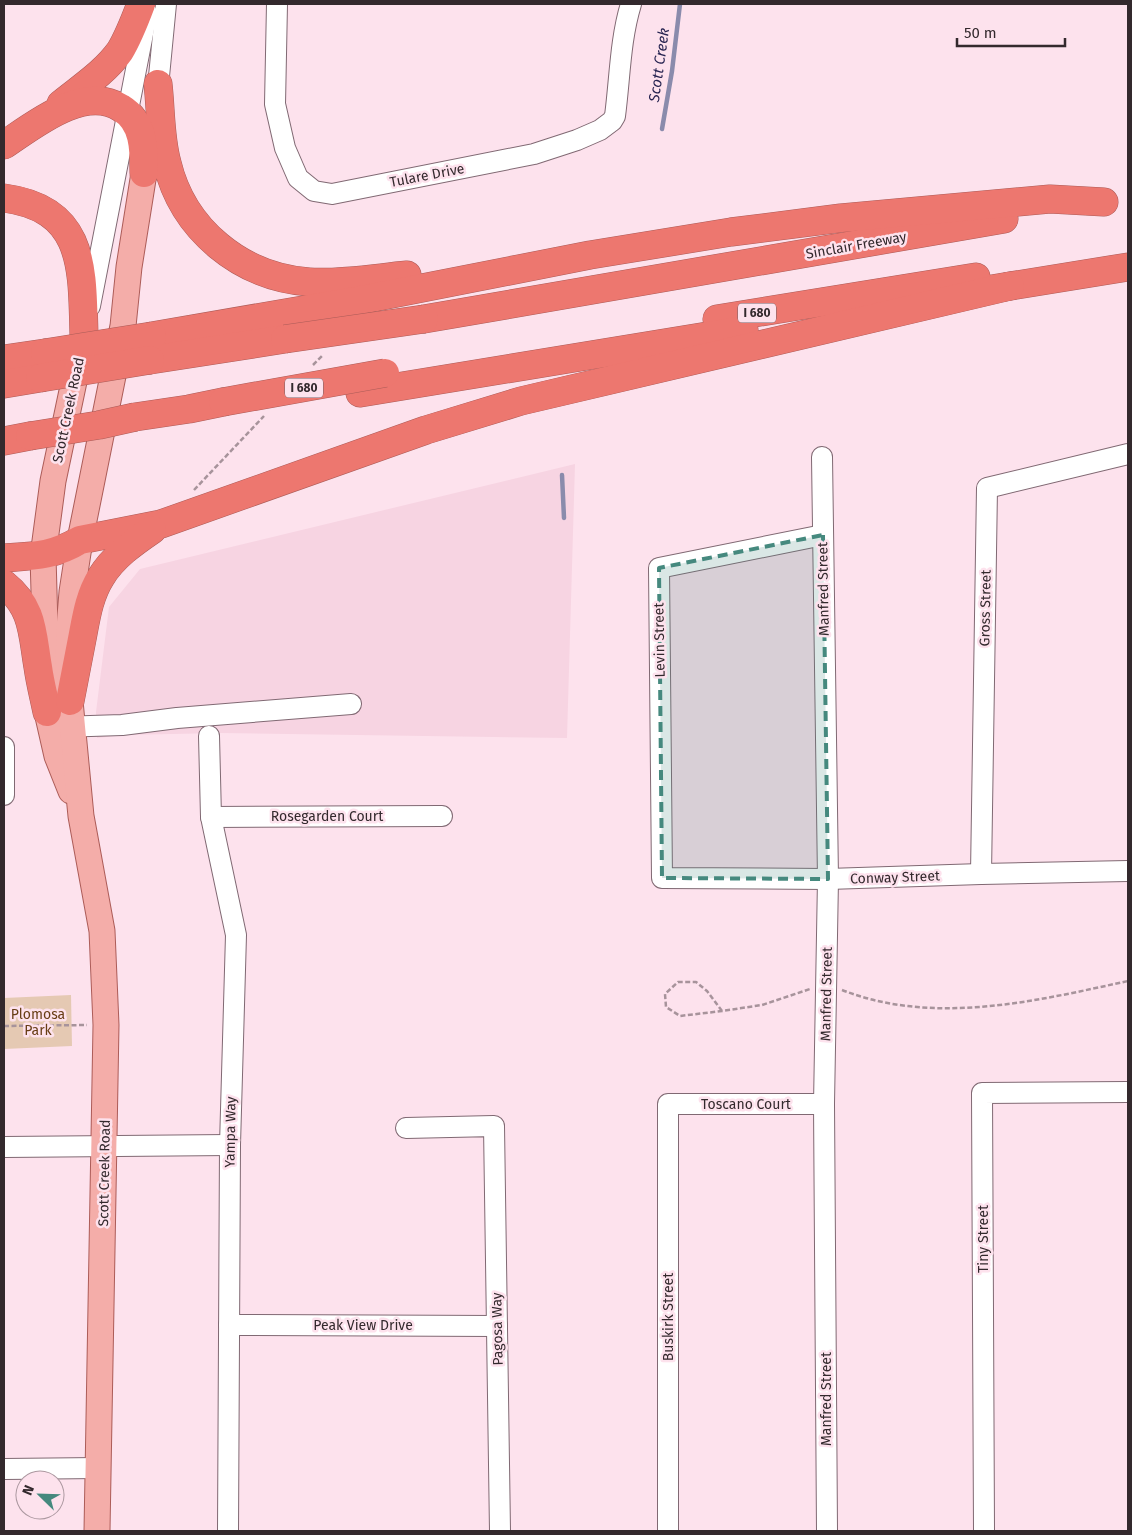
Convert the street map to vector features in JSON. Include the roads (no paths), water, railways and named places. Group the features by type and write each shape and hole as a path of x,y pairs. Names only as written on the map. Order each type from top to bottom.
{"highway":[{"path":"34,125 100,73 113,59 125,42 141,4"},
{"path":"158,84 163,145 167,164 181,200 190,216 214,242 228,254 258,270 290,280 327,282 590,255"},
{"path":"4,145 68,106 82,101 107,101 128,112 135,121 141,134 144,149 144,173"},
{"path":"4,198 21,201 48,212 67,232 80,262 84,335"},
{"path":"4,384 42,365 151,348 360,300 590,255 731,232 841,218 1050,199 1116,200"},
{"name":"Sinclair Freeway","path":"151,348 285,339 424,319 1116,200"},
{"name":"I 680","path":"4,441 21,448 220,410 385,373 442,366 1128,251"},
{"name":"I 680","path":"220,410 360,393 1128,267"},
{"path":"4,558 42,556 80,540 161,524 426,430 521,401 1010,286"},
{"path":"4,359 42,365"},
{"path":"60,717 92,592 111,562 161,524"},
{"path":"4,584 19,599 33,628 38,667 60,717"}],"main road":[{"name":"Scott Creek Road","path":"97,1531 105,1146 106,1025 102,930 81,816 57,756 60,717 68,666 72,592 80,540 123,326 144,173"},
{"name":"Scott Creek Road","path":"60,717 49,664 45,627 42,556 53,481 84,335"}],"street":[{"name":"Scott Creek Road","path":"84,335 149,4"},
{"name":"Scott Creek Road","path":"144,173 158,84 166,4"},
{"name":"Tulare Drive","path":"278,4 275,104 285,148 298,178 314,191 332,194 534,154 578,140 600,130 612,121 615,116 621,53 626,20 631,4"},
{"name":"Gross Street","path":"981,874 987,488 1128,454"},
{"name":"Manfred Street","path":"822,457 828,880 824,1104 826,1531"},
{"name":"Levin Street","path":"662,878 659,568 822,535"},
{"path":"60,717 122,726 177,718 351,704"},
{"name":"Yampa Way","path":"209,736 211,817 236,936 230,1145 228,1531"},
{"path":"4,747 4,795"},
{"name":"Rosegarden Court","path":"211,817 442,816"},
{"name":"Conway Street","path":"662,878 828,880 1128,871"},
{"name":"Tiny Street","path":"984,1531 982,1093 1128,1092"},
{"name":"Toscano Court","path":"668,1104 824,1104"},
{"name":"Buskirk Street","path":"668,1104 668,1531"},
{"name":"Pagosa Way","path":"406,1128 494,1126 500,1531"},
{"path":"4,1147 230,1145"},
{"name":"Peak View Drive","path":"229,1325 497,1326"},
{"path":"4,1469 98,1468"}],"waterway":[{"name":"Scott Creek","path":"662,129 672,71 680,4"},
{"name":"Scott Creek","path":"562,475 564,518"}],"park label":[{"name":"Plomosa Park","path":"38,1022"}]}
